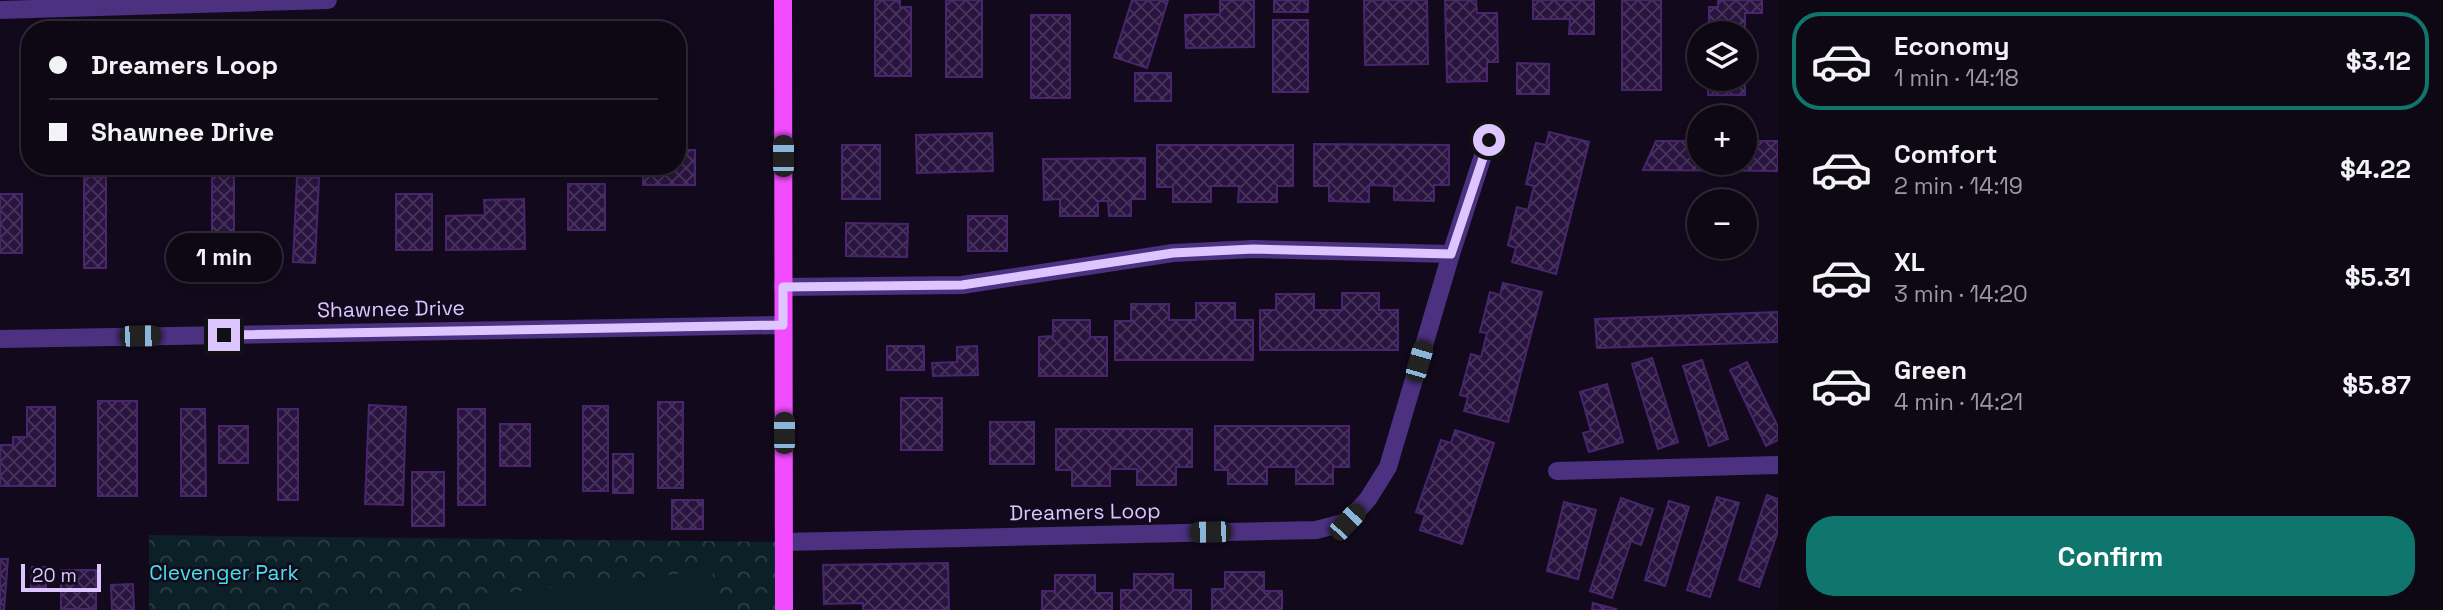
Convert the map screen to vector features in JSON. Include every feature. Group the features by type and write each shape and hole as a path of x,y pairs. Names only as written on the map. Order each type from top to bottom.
{"main road":[{"path":"783,0 784,610"}],"street":[{"path":"0,10 328,0"},
{"name":"Dreamers Loop","path":"784,542 1316,530 1347,522 1368,499 1388,467 1451,254 1489,140"},
{"path":"783,287 962,285 1186,252 1253,249 1451,254"},
{"name":"Shawnee Drive","path":"0,339 783,325"},
{"path":"1557,471 1778,465"}],"green space":[{"name":"Clevenger Park","path":"149,535 784,542 784,610 149,610"},
{"path":"712,570 720,610 484,610 494,594"},
{"path":"358,591 391,610 323,610"}],"building":[{"path":"875,0 900,0 900,7 911,7 911,76 875,76"},
{"path":"946,0 982,0 982,77 946,77"},
{"path":"1132,0 1168,0 1147,68 1114,57"},
{"path":"1220,0 1254,0 1254,47 1186,48 1185,15 1220,14"},
{"path":"1274,0 1308,0 1308,12 1274,12"},
{"path":"1364,0 1427,0 1428,64 1365,65"},
{"path":"1445,0 1476,0 1477,13 1497,13 1498,62 1487,62 1487,81 1447,82"},
{"path":"1533,0 1594,0 1594,34 1569,34 1570,19 1533,19"},
{"path":"1622,0 1661,0 1661,90 1622,90"},
{"path":"1718,0 1762,0 1762,13 1745,13 1745,21 1709,21 1709,7 1718,7"},
{"path":"1031,15 1070,15 1070,98 1031,98"},
{"path":"1273,20 1308,20 1308,92 1273,92"},
{"path":"1517,63 1549,64 1549,94 1517,94"},
{"path":"1135,73 1171,73 1171,101 1135,101"},
{"path":"1708,91 1745,91 1745,95 1708,95"},
{"path":"1549,132 1589,142 1556,274 1512,262 1516,248 1508,245 1517,207 1528,210 1534,186 1526,184 1536,143 1546,145"},
{"path":"992,133 993,171 917,173 916,135"},
{"path":"1656,141 1687,141 1687,170 1643,170"},
{"path":"1757,141 1778,141 1778,171 1757,171"},
{"path":"1314,144 1449,145 1449,185 1434,185 1434,201 1394,200 1394,186 1369,185 1369,202 1329,201 1329,186 1314,186"},
{"path":"842,145 880,145 880,199 842,199"},
{"path":"1157,145 1293,145 1293,186 1277,186 1277,202 1238,202 1239,186 1211,186 1211,202 1173,202 1173,187 1157,187"},
{"path":"686,150 695,150 695,185 643,185 643,175 686,175"},
{"path":"1145,158 1145,199 1131,199 1131,216 1109,216 1108,201 1098,201 1098,216 1060,216 1060,199 1044,200 1043,159"},
{"path":"212,175 234,175 234,262 212,262"},
{"path":"84,177 106,177 106,268 84,268"},
{"path":"297,177 319,178 315,263 293,262"},
{"path":"568,184 605,184 605,230 568,230"},
{"path":"0,194 22,194 22,253 0,253"},
{"path":"396,194 432,194 432,250 396,250"},
{"path":"524,199 525,249 446,250 446,216 485,215 484,200"},
{"path":"968,216 1007,216 1007,251 968,251"},
{"path":"846,223 908,224 907,257 846,256"},
{"path":"1503,283 1542,292 1508,422 1464,411 1468,397 1460,395 1471,354 1481,357 1487,333 1480,332 1490,292 1500,295"},
{"path":"1342,293 1379,293 1379,310 1398,310 1398,350 1260,350 1260,310 1276,310 1276,294 1314,294 1314,310 1342,310"},
{"path":"1196,303 1235,303 1235,320 1253,320 1253,360 1115,360 1115,321 1131,321 1131,304 1169,304 1169,320 1196,320"},
{"path":"1778,312 1778,342 1597,348 1595,319"},
{"path":"1053,320 1090,320 1090,337 1107,337 1107,376 1039,376 1039,337 1053,336"},
{"path":"887,346 924,346 924,370 887,370"},
{"path":"977,346 978,375 933,376 932,363 957,362 957,347"},
{"path":"1652,358 1678,442 1658,449 1632,364"},
{"path":"1702,360 1728,439 1709,446 1683,366"},
{"path":"1747,362 1778,427 1778,440 1766,446 1730,370"},
{"path":"1607,384 1623,442 1589,452 1583,433 1591,431 1580,392"},
{"path":"901,398 942,398 942,450 901,450"},
{"path":"98,401 137,401 137,496 98,496"},
{"path":"658,402 683,402 683,488 658,488"},
{"path":"369,405 406,407 403,505 365,504"},
{"path":"583,406 608,406 608,491 583,491"},
{"path":"27,407 55,407 55,486 0,486 0,445 13,445 13,437 27,437"},
{"path":"181,409 205,409 206,496 181,496"},
{"path":"278,409 298,409 298,500 278,500"},
{"path":"458,409 485,409 485,505 458,505"},
{"path":"990,422 1034,422 1034,464 990,464"},
{"path":"500,424 530,424 530,466 500,466"},
{"path":"219,426 248,426 248,463 219,463"},
{"path":"1215,426 1349,426 1349,467 1333,467 1333,484 1296,484 1296,467 1267,467 1267,484 1228,484 1228,470 1215,470"},
{"path":"1056,429 1192,429 1192,467 1176,467 1176,485 1137,485 1137,469 1110,469 1110,486 1072,486 1072,470 1056,470"},
{"path":"1455,430 1494,443 1462,544 1420,530 1425,515 1416,512 1441,440 1451,443"},
{"path":"613,454 633,454 633,493 613,493"},
{"path":"412,472 444,472 444,526 412,526"},
{"path":"1767,495 1778,499 1778,531 1759,587 1739,580"},
{"path":"1717,497 1739,503 1710,597 1687,590"},
{"path":"1621,498 1653,509 1641,545 1631,541 1612,598 1590,591"},
{"path":"672,500 703,500 703,529 672,529"},
{"path":"1669,501 1689,507 1665,586 1645,580"},
{"path":"1564,502 1596,510 1578,579 1547,571"},
{"path":"0,559 8,559 4,610 0,610"},
{"path":"948,563 949,610 863,610 863,603 824,604 823,565"},
{"path":"32,567 47,567 46,587 31,587"},
{"path":"61,570 96,570 96,609 61,609"},
{"path":"1225,572 1264,572 1264,591 1282,591 1282,610 1212,610 1212,589 1225,589"},
{"path":"1134,574 1173,574 1173,590 1191,590 1191,610 1121,610 1121,590 1134,590"},
{"path":"1055,575 1095,575 1095,593 1112,593 1112,610 1042,610 1042,591 1055,591"},
{"path":"133,584 134,610 112,610 111,585"},
{"path":"1593,603 1616,609 1592,610"}],"route":[{"path":"224,335 783,325 783,287 962,285 1173,253 1253,249 1451,254 1489,140"}]}
